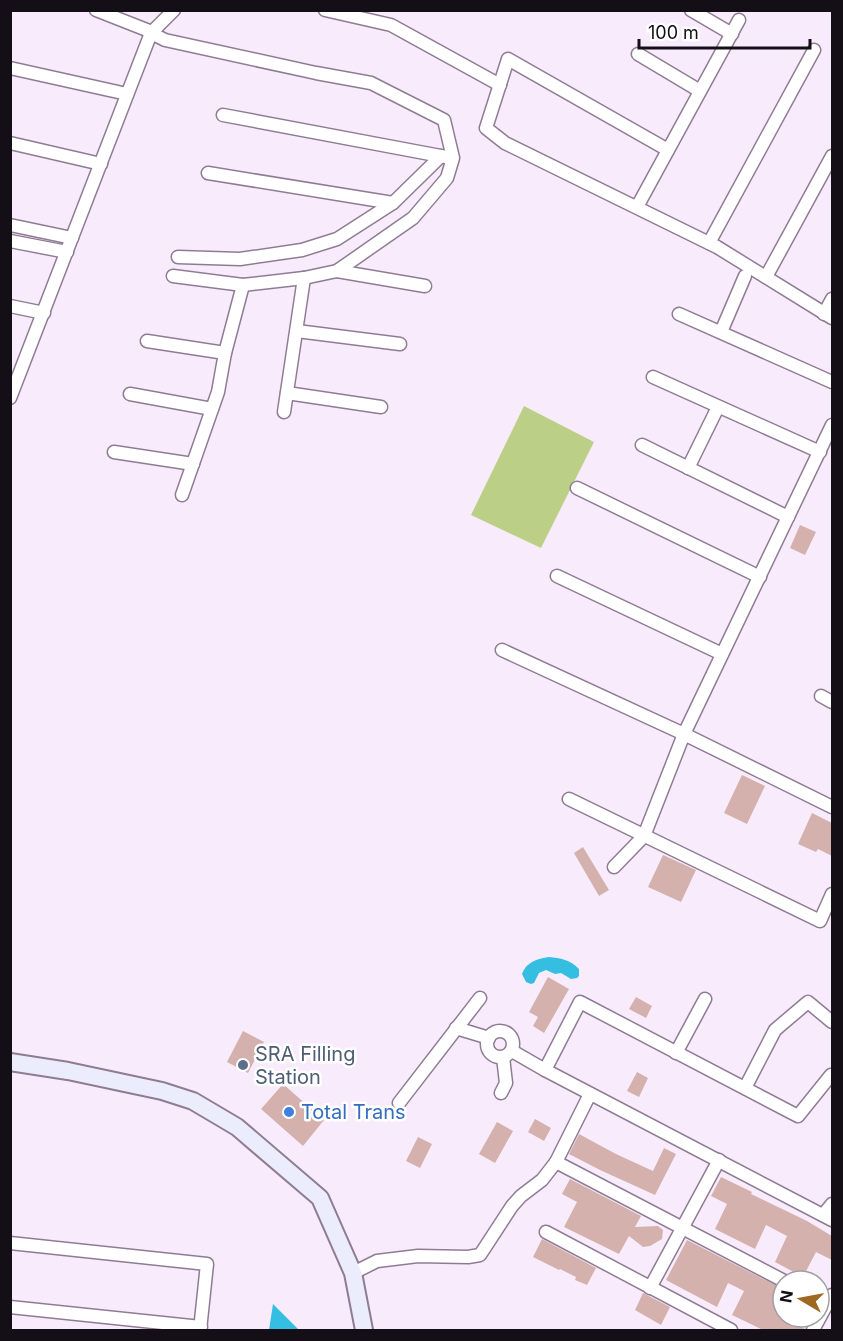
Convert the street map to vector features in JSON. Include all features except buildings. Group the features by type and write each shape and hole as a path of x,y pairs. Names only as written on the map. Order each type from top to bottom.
{"main road":[{"path":"10,1062 68,1071 162,1092 193,1101 237,1127 320,1198 353,1273 364,1330"}],"street":[{"path":"96,10 165,40 316,74 371,83 444,120 447,178 413,218 337,271"},
{"path":"10,398 16,368 44,313 152,33 174,10"},
{"path":"325,10 391,25 500,85"},
{"path":"693,11 732,34"},
{"path":"637,207 740,20"},
{"path":"709,243 814,50"},
{"path":"638,54 700,91"},
{"path":"668,150 508,59 486,128 505,143 709,243 828,316 832,299"},
{"path":"10,68 128,94"},
{"path":"223,115 447,157"},
{"path":"10,143 101,164"},
{"path":"766,277 832,156"},
{"path":"178,257 240,259 302,250 338,239 393,203 447,157"},
{"path":"208,173 393,203"},
{"path":"10,225 72,238"},
{"path":"10,241 67,252"},
{"path":"173,276 243,285 304,278 337,271 425,286"},
{"path":"721,332 745,276"},
{"path":"284,412 304,278"},
{"path":"182,495 219,392 225,353 243,285"},
{"path":"10,306 44,313"},
{"path":"679,314 832,381"},
{"path":"297,331 400,344"},
{"path":"147,341 225,353"},
{"path":"653,378 820,452"},
{"path":"287,393 381,406"},
{"path":"130,394 212,409"},
{"path":"688,468 718,406"},
{"path":"614,867 644,836 684,734 832,425"},
{"path":"642,445 788,517"},
{"path":"114,452 193,464"},
{"path":"577,488 759,577"},
{"path":"557,576 722,654"},
{"path":"502,650 684,734 832,807"},
{"path":"820,696 832,702"},
{"path":"569,800 820,921 832,894"},
{"path":"399,1103 480,998"},
{"path":"676,1053 705,999"},
{"path":"545,1070 580,1002 798,1116 831,1075"},
{"path":"745,1089 775,1030 808,1002 832,1022"},
{"path":"456,1028 489,1038"},
{"path":"501,1093 506,1083 508,1054 514,1045 508,1034 500,1031 489,1038 487,1046 495,1056 508,1054 545,1070 828,1218 832,1204"},
{"path":"353,1273 377,1261 418,1256 468,1257 480,1255 512,1206 542,1180 555,1162 590,1094"},
{"path":"651,1288 719,1161"},
{"path":"555,1162 771,1274"},
{"path":"546,1233 731,1330"},
{"path":"10,1243 207,1264 200,1329 10,1306"}],"green space":[{"path":"524,406 594,442 541,548 471,515"}],"water":[{"path":"549,957 572,963 579,969 579,976 571,979 561,973 555,974 546,970 539,973 534,983 526,982 522,974 526,967 536,960"},
{"path":"273,1304 299,1330 269,1330"}],"place":[{"name":"SRA Filling Station","path":"243,1065"},
{"name":"Total Trans","path":"289,1112"}]}
